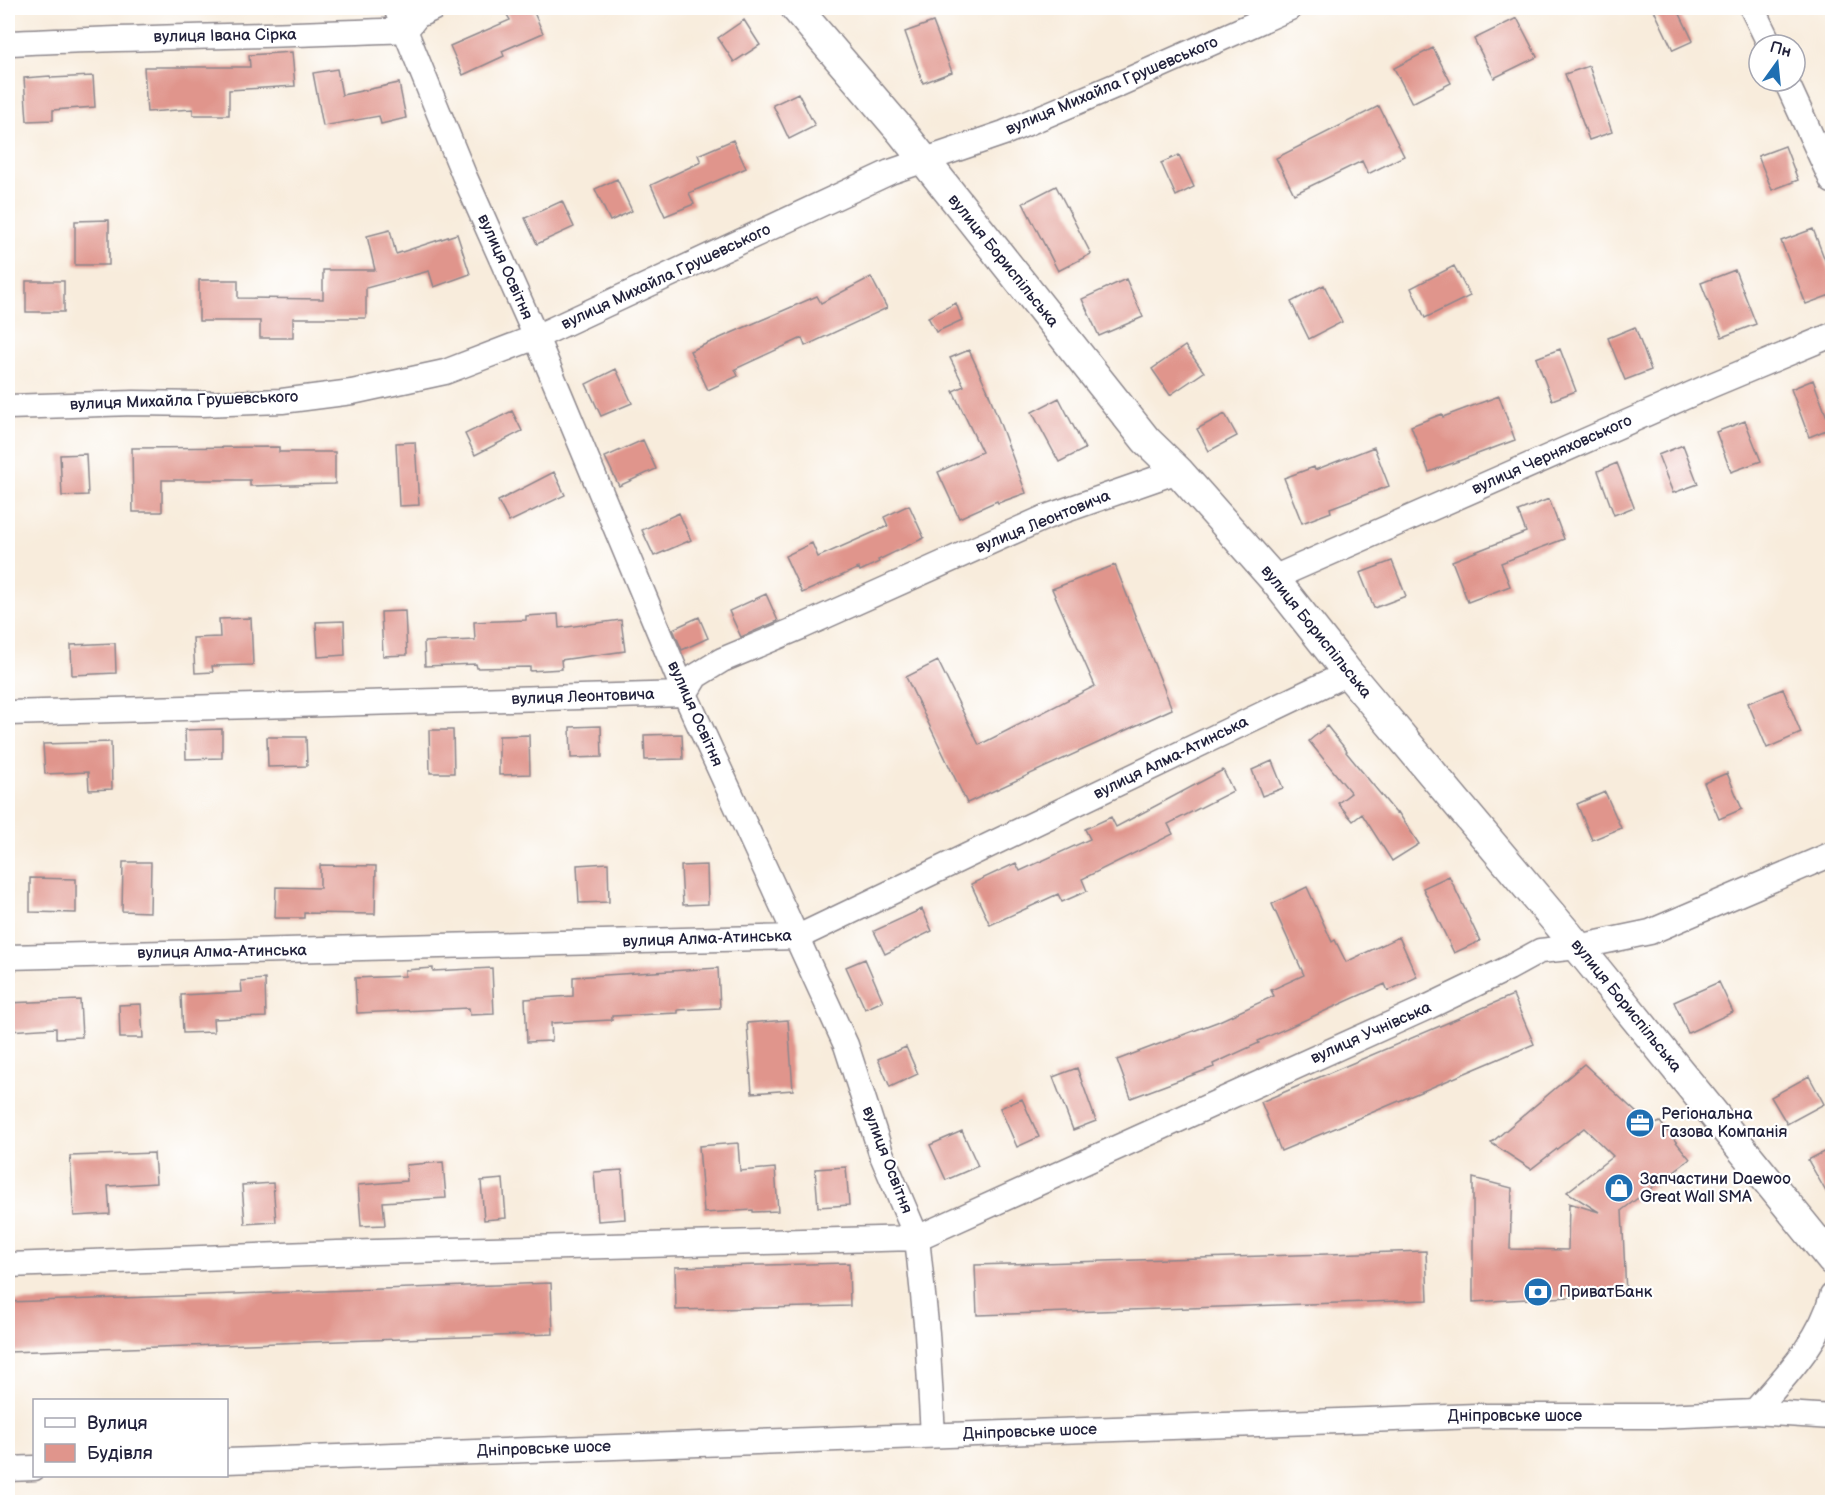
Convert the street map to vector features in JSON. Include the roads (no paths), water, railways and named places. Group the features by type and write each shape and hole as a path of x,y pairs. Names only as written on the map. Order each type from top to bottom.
{"main road":[{"name":"вулиця Бориспільська","path":"796,8 923,161 1146,440 1178,471 1273,578 1348,673 1578,947 1833,1260"}],"street":[{"name":"вулиця Освітня","path":"396,8 464,175 536,337 685,694 846,1046 881,1154 917,1238 927,1333 933,1435"},
{"path":"406,30 417,16 434,8"},
{"name":"вулиця Михайла Грушевського","path":"8,407 282,401 352,392 445,372 536,337 890,172 1004,133 1290,8"},
{"path":"1752,8 1764,33"},
{"name":"вулиця Івана Сірка","path":"8,43 406,30"},
{"path":"1792,93 1833,181"},
{"name":"вулиця Черняховського","path":"1273,578 1833,335"},
{"name":"вулиця Леонтовича","path":"8,713 685,694 696,676 722,660 1046,517 1178,471"},
{"name":"вулиця Алма-Атинська","path":"8,957 798,937 1348,673"},
{"name":"вулиця Учнівська","path":"917,1238 1428,1007 1509,969 1540,951 1578,947 1650,932 1833,854"},
{"path":"8,1265 337,1253 917,1238"},
{"path":"1754,1412 1801,1359 1828,1312 1833,1296"},
{"name":"Дніпровське шосе","path":"228,1461 1478,1416 1661,1416 1754,1412 1833,1417"},
{"path":"8,1469 33,1468"}],"place":[{"name":"Регіональна Газова Компанія","path":"1640,1123"},
{"name":"Запчастини Daewoo Great Wall SMA","path":"1619,1188"},
{"name":"ПриватБанк","path":"1538,1292"}]}
